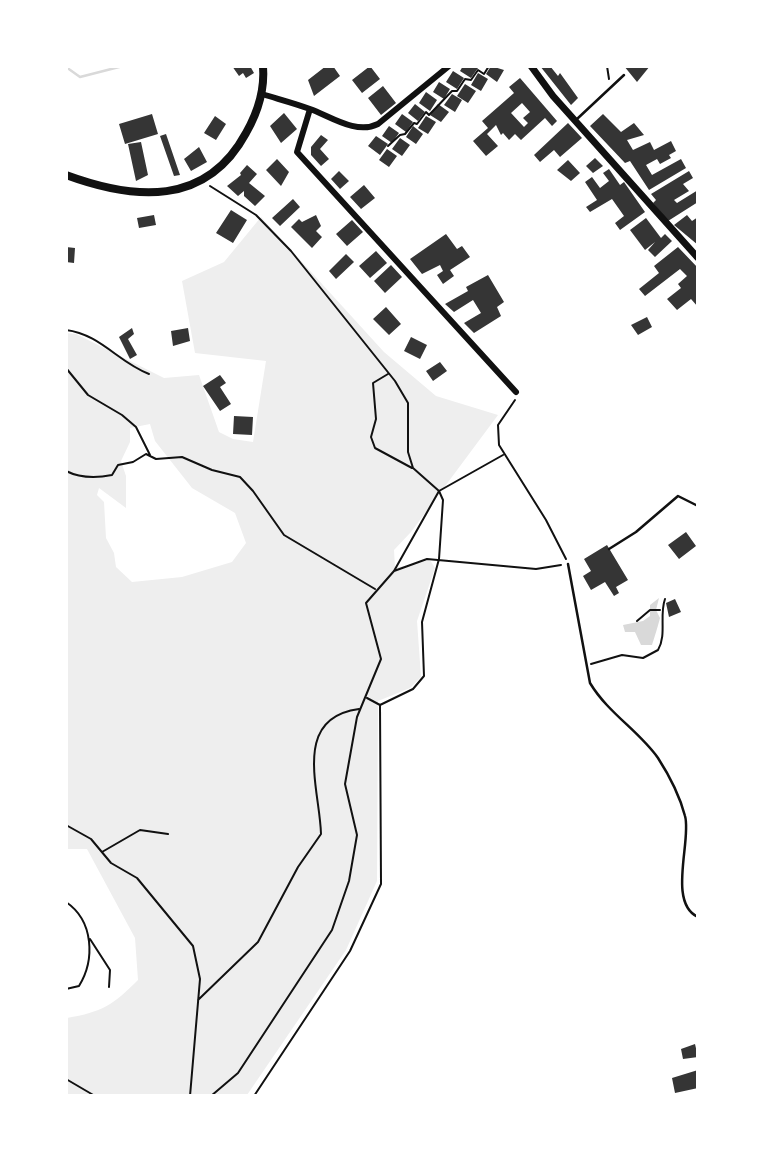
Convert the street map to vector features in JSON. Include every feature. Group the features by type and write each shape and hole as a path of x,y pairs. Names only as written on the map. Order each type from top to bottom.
{"main road":[{"path":"66,175 107,190 152,194 173,191 214,173 243,139 262,94 263,66"}],"street":[{"path":"262,94 310,109 344,124 373,126 449,66"},
{"path":"531,66 575,121 698,258"},
{"path":"310,109 297,152 516,392"}],"lane":[{"path":"575,121 624,75"},
{"path":"609,549 659,514 673,498 678,496 696,505"},
{"path":"568,564 590,683 599,698 657,757 682,805 687,821 682,850 684,898 687,909 698,917"}],"path":[{"path":"388,146 414,123 417,124 426,113 429,115 452,90 457,91 465,79 471,80 478,70 484,74 489,66"},
{"path":"607,66 612,86"},
{"path":"201,180 256,215 306,267 389,373 408,403 408,452 413,468"},
{"path":"66,330 79,331 102,343 127,364 149,373"},
{"path":"66,368 88,395 122,415 136,427 151,456"},
{"path":"380,705 413,689 424,676 422,622 439,559 443,500 439,491 413,468 375,449 370,438 376,419 373,383 389,373"},
{"path":"394,571 427,559 536,569 568,564 546,520 503,455 498,425 514,404 516,392"},
{"path":"66,471 76,476 106,477 112,475 118,465 133,463 146,454 156,459 182,457 212,470 240,477 284,535 376,590"},
{"path":"211,1096 238,1073 332,930 349,881 358,835 345,785 361,709 382,660 366,603 394,571 439,491 503,455"},
{"path":"659,610 665,599"},
{"path":"637,621 648,615 650,610 659,610"},
{"path":"598,662 622,655 643,658 658,650 664,622 659,610"},
{"path":"366,698 380,705"},
{"path":"254,1096 350,951 382,884 380,705"},
{"path":"198,1000 258,942 298,867 321,834 315,792 314,743 317,733 331,721 361,709"},
{"path":"66,825 91,839 111,863 137,878 193,946 200,979 190,1096"},
{"path":"102,852 140,830 168,834"},
{"path":"66,902 81,916 89,938 110,970 109,987"},
{"path":"66,989 79,986 88,971 89,938"},
{"path":"66,1079 95,1096"}],"shaded area":[{"path":"261,217 384,352 436,396 498,415 411,532 394,550 395,568 430,560 435,568 417,621 421,677 410,688 378,701 377,881 346,950 247,1095 67,1095 67,1018 106,1006 138,980 135,938 87,849 67,849 66,333 76,334 164,378 199,375 219,432 233,439 253,442 266,361 195,353 182,281 224,262","holes":["150,424 155,441 192,488 235,513 246,543 232,562 182,577 132,582 116,567 114,553 106,538 104,502 97,495 99,488 126,508 126,476 121,461 130,442 130,428"]},
{"path":"659,598 656,610 660,618 652,645 641,645 635,632 625,632 623,625 643,621 650,616 650,605"}],"building":[{"path":"232,66 250,66 254,73 246,78 243,73 239,76"},
{"path":"326,66 333,66 340,76 314,96 308,80"},
{"path":"370,66 380,79 362,93 352,80"},
{"path":"463,66 478,68 471,78 460,71"},
{"path":"491,66 504,70 497,82 486,74"},
{"path":"540,66 550,66 558,76 560,73 578,98 571,105"},
{"path":"624,66 650,66 637,82"},
{"path":"453,71 464,78 457,89 446,82"},
{"path":"478,73 488,79 481,91 471,85"},
{"path":"520,78 557,121 552,126 545,118 521,140 515,134 509,140 503,133 501,135 496,125 487,134 498,146 486,156 473,141 488,128 482,121 514,93 509,87","holes":["522,103 530,112 523,118 528,123 524,127 511,113"]},
{"path":"439,82 450,89 444,99 433,92"},
{"path":"465,84 476,91 468,103 457,96"},
{"path":"383,86 396,103 381,115 368,98"},
{"path":"426,92 437,100 430,111 419,103"},
{"path":"452,94 462,100 455,112 444,105"},
{"path":"415,104 425,112 418,121 408,113"},
{"path":"438,104 449,112 441,122 430,115"},
{"path":"284,113 297,129 281,143 270,126"},
{"path":"152,114 158,134 125,144 119,124"},
{"path":"402,114 413,122 406,132 395,124"},
{"path":"603,114 621,132 634,123 644,135 627,140 633,150 650,142 654,150 671,141 676,151 669,155 671,158 660,164 657,159 646,165 652,175 681,159 686,168 649,190 630,161 625,163 590,126"},
{"path":"215,116 226,124 216,140 204,133"},
{"path":"426,116 436,122 428,134 418,128"},
{"path":"568,123 582,138 560,157 554,150 540,162 534,155"},
{"path":"389,126 399,133 392,143 382,136"},
{"path":"413,126 423,134 416,144 406,137"},
{"path":"166,134 180,175 174,176 160,136"},
{"path":"321,135 328,140 320,149 329,159 321,166 311,155 311,147"},
{"path":"376,136 388,144 380,155 368,146"},
{"path":"400,138 410,145 402,156 392,149"},
{"path":"141,142 148,175 136,181 128,144"},
{"path":"199,147 207,162 191,171 184,159"},
{"path":"387,149 397,156 389,167 379,160"},
{"path":"595,158 603,166 593,173 586,166"},
{"path":"277,159 289,172 281,186 266,170"},
{"path":"568,160 580,173 571,181 557,170"},
{"path":"247,165 257,174 249,183 265,196 255,206 244,196 244,191 238,196 227,186 241,175"},
{"path":"609,169 620,185 624,182 645,212 620,230 615,223 624,216 612,199 590,212 586,207 597,200 585,182 592,177 600,188 609,181 603,173"},
{"path":"339,171 349,181 340,189 331,179"},
{"path":"689,171 693,178 683,184 689,191 674,200 677,203 698,190 698,202 668,221 653,203 656,200 651,194"},
{"path":"364,185 375,198 361,209 350,197"},
{"path":"293,199 300,207 280,226 272,218"},
{"path":"231,210 247,220 233,243 216,233"},
{"path":"154,215 156,225 139,228 137,218"},
{"path":"316,215 321,226 316,231 322,237 312,248 291,227 299,219 302,222"},
{"path":"687,215 692,221 698,217 698,245 674,225"},
{"path":"646,218 661,238 665,234 672,241 655,257 648,250 655,242 645,250 630,230"},
{"path":"352,220 363,232 347,246 336,234"},
{"path":"446,234 457,249 462,246 470,257 450,270 454,276 443,284 437,275 443,271 440,265 422,274 410,259"},
{"path":"66,247 75,248 74,263 66,262"},
{"path":"678,247 698,268 698,307 691,299 677,310 667,299 681,288 678,284 687,276 680,269 645,296 639,289 659,273 654,266"},
{"path":"376,251 387,263 370,278 359,266"},
{"path":"346,254 354,262 336,279 329,271"},
{"path":"391,265 402,277 385,293 374,281"},
{"path":"488,275 504,302 497,307 501,316 474,333 464,323 481,313 473,300 454,312 445,304 468,291 466,287"},
{"path":"386,307 401,324 389,335 373,319"},
{"path":"647,317 652,327 638,335 631,325"},
{"path":"132,328 134,334 128,339 137,355 130,359 119,337"},
{"path":"188,328 190,341 173,346 171,331"},
{"path":"411,337 427,345 420,359 404,351"},
{"path":"440,362 447,371 433,381 426,371"},
{"path":"220,375 226,383 220,387 231,404 220,411 203,386"},
{"path":"234,416 253,417 252,435 233,434"},
{"path":"686,532 696,546 679,559 668,545"},
{"path":"607,545 628,580 616,587 619,593 614,596 605,582 591,590 583,576 591,571 584,559"},
{"path":"675,599 681,612 669,617 666,603"},
{"path":"695,1044 698,1057 683,1059 681,1049"},
{"path":"698,1070 698,1088 675,1093 672,1078"}],"waterway":[{"path":"66,67 80,77 123,66"}]}
